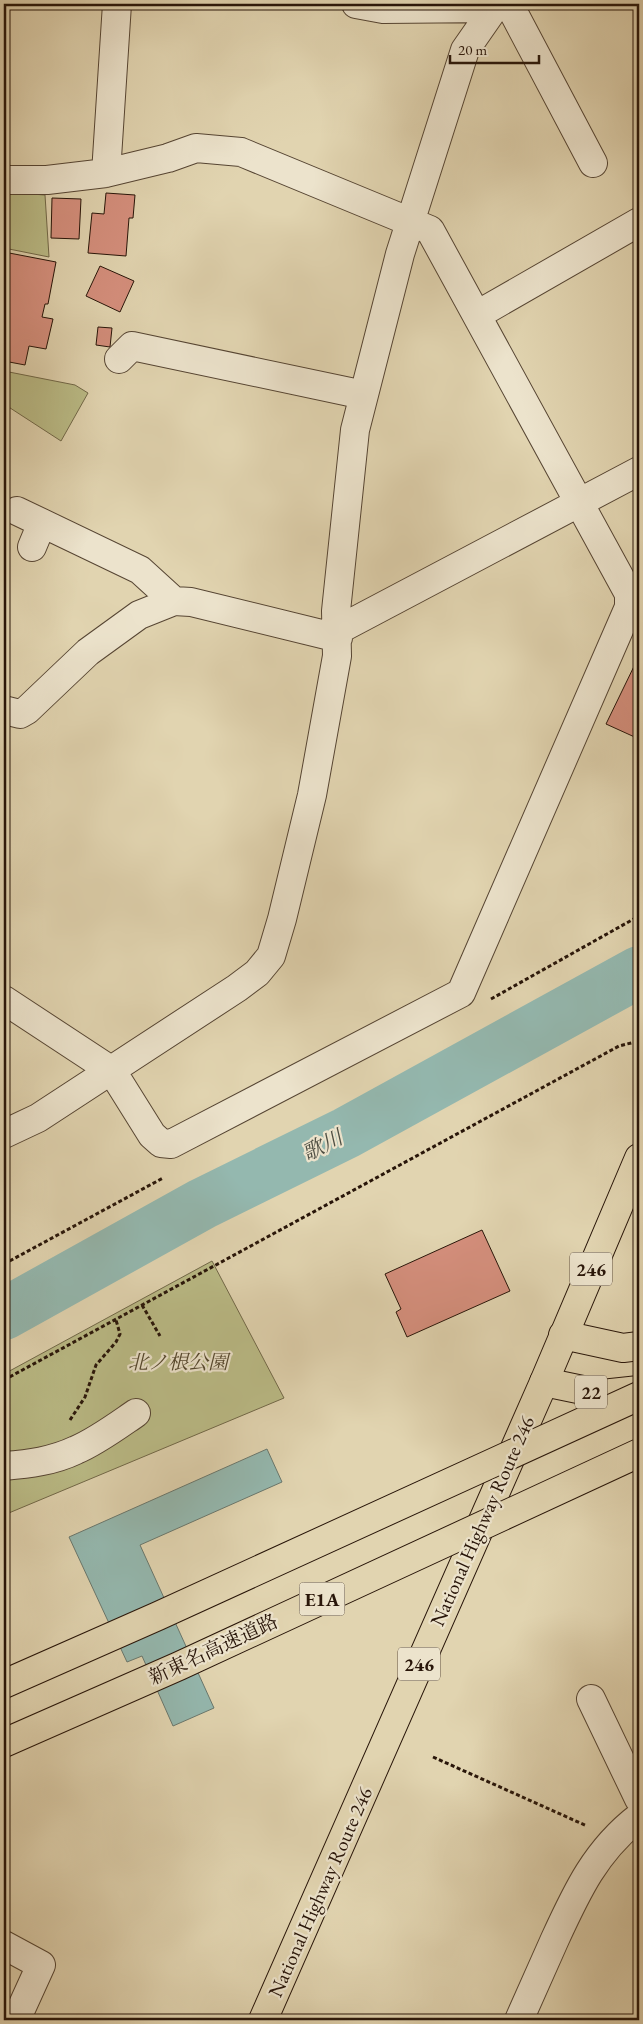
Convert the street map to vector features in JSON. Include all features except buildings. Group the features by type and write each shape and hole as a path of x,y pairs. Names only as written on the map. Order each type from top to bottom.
{"main road":[{"name":"National Highway Route 246","path":"264,2020 544,1382 639,1158"},
{"path":"563,1335 623,1348 639,1346"},
{"name":"22","path":"544,1382 602,1394 639,1390"},
{"name":"E1A","path":"4,1684 639,1396"},
{"name":"新東名高速道路","path":"4,1743 179,1666 639,1453"}],"street":[{"path":"106,172 116,4"},
{"path":"356,4 382,9 506,5"},
{"path":"506,5 593,163"},
{"path":"4,1134 38,1118 237,988 257,973 271,956 282,919 312,795 337,656 336,611 355,430 400,254 465,50 506,5"},
{"path":"4,180 47,180 106,172 168,158 196,148 241,152 430,230 629,594 629,606 461,993 171,1144 161,1143 152,1135 112,1071 4,1000"},
{"path":"478,315 639,222"},
{"path":"119,360 132,346 364,395"},
{"path":"4,710 20,714 27,710 88,652 139,615 174,601 191,602 338,634 639,471"},
{"path":"17,511 37,535 140,570 174,601"},
{"path":"4,1466 40,1462 75,1451 136,1413"},
{"path":"592,1715 639,1799"},
{"path":"519,2020 581,1883 615,1839 639,1817"},
{"path":"4,1945 41,1965 16,2020"}],"path":[{"path":"490,1000 639,916"},
{"path":"4,1380 619,1046 639,1041"},
{"path":"4,1264 163,1178"},
{"path":"142,1305 160,1336"},
{"path":"67,1423 85,1397 96,1365 116,1342 120,1334 116,1320"},
{"path":"433,1756 615,1839"}],"green space":[{"path":"4,192 45,195 49,257 4,248"},
{"path":"4,371 75,385 88,393 61,441 4,404"},
{"name":"北ノ根公園","path":"212,1261 284,1398 4,1515 4,1374"}],"water":[{"path":"267,1449 282,1482 140,1545 214,1708 173,1726 142,1656 127,1662 69,1537"}],"waterway":[{"name":"歌川","path":"4,1314 202,1204 346,1133 639,972"}]}
